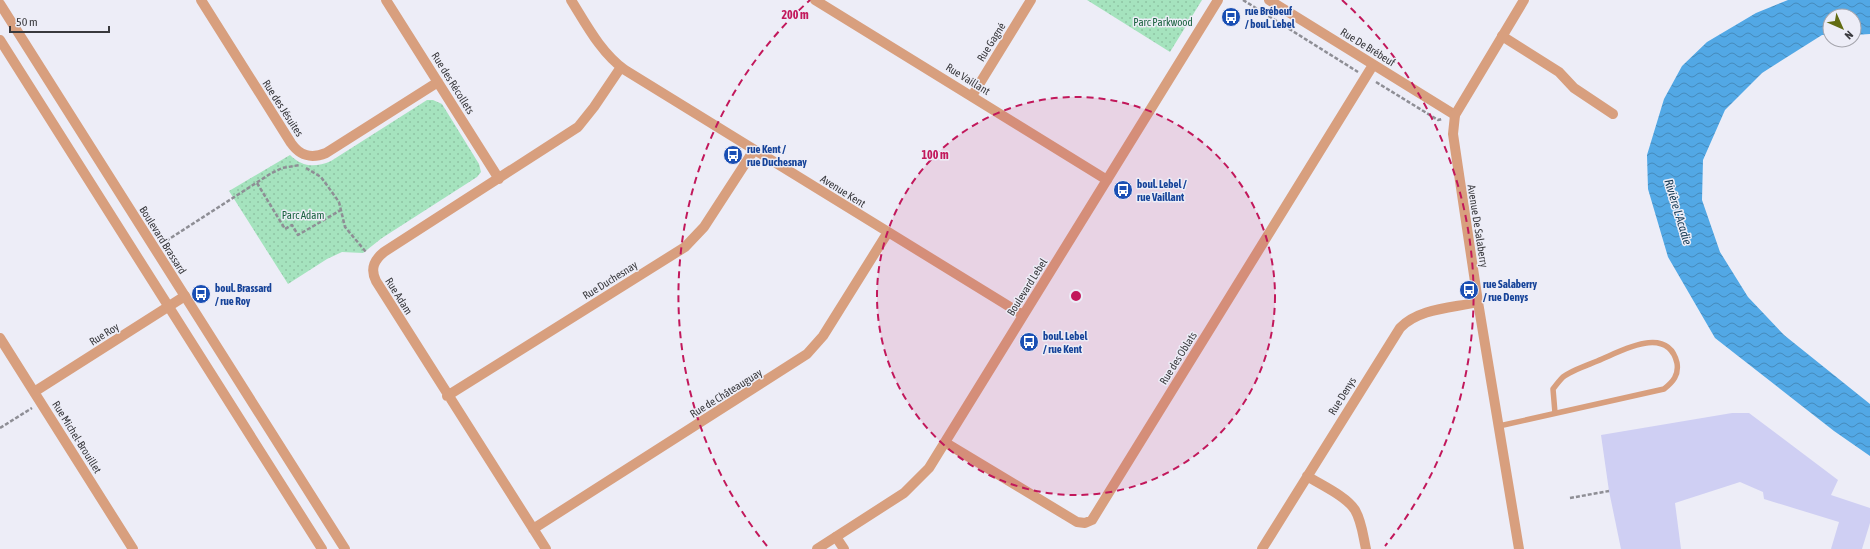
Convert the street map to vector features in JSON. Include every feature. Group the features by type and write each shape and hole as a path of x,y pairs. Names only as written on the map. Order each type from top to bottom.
{"street":[{"name":"Rue des Jésuites","path":"201,0 291,143 303,155 312,157 326,153 438,82"},
{"name":"Rue des Récollets","path":"386,0 499,179"},
{"name":"Avenue Kent","path":"571,0 602,46 621,67 1023,315"},
{"name":"Rue Vaillant","path":"815,0 1107,180"},
{"name":"Rue Gagné","path":"972,96 1031,0"},
{"name":"Boulevard Lebel","path":"818,549 895,500 912,487 929,468 946,443 1023,315 1218,0"},
{"name":"Rue De Brébeuf","path":"1269,0 1455,115"},
{"name":"Avenue De Salaberry","path":"1519,549 1453,140 1455,115 1524,0"},
{"name":"Boulevard Brassard","path":"0,4 345,549"},
{"path":"1502,36 1560,72 1574,88 1613,114"},
{"path":"0,40 322,549"},
{"name":"Rue des Oblats","path":"946,443 1077,522 1085,523 1092,520 1373,65"},
{"name":"Rue Adam","path":"546,549 447,396 376,281 373,269 374,264 384,252 578,127 594,108 621,67"},
{"name":"Rue Duchesnay","path":"447,396 685,247 704,227 754,150"},
{"name":"Rue de Châteauguay","path":"534,530 807,354 823,336 888,232"},
{"name":"Rue Roy","path":"34,392 185,296"},
{"name":"Rue Denys","path":"1262,549 1396,333 1405,322 1423,313 1478,302"},
{"name":"Rue Michel-Brouillet","path":"0,338 133,549"},
{"path":"1307,476 1346,501 1354,509 1362,525 1366,549"},
{"path":"836,537 844,549"}],"lane":[{"path":"1499,426 1664,389 1674,382 1678,371 1671,351 1662,344 1651,342 1637,343 1563,377 1553,389 1555,413"}],"path":[{"path":"1243,0 1355,70"},
{"path":"1376,83 1438,120"},
{"path":"166,241 282,168 300,165 321,177 339,202 345,227 366,252"},
{"path":"257,183 285,229 292,225 298,235 341,210"},
{"path":"0,428 33,407"},
{"path":"1570,498 1608,491"}],"green space":[{"name":"Parc Parkwood","path":"1087,0 1202,0 1170,52"},
{"name":"Parc Adam","path":"427,100 433,100 442,104 479,164 481,172 477,177 382,238 363,253 342,252 327,259 288,284 229,191 290,155 299,162 309,165 320,165 331,161"}],"water":[{"name":"Rivière L'Acadie","path":"1788,0 1870,0 1870,34 1862,34 1862,8 1822,8 1822,35 1762,73 1725,110 1703,160 1702,200 1720,252 1748,297 1784,335 1870,404 1870,456 1834,431 1715,338 1668,257 1648,189 1647,155 1664,99 1682,66 1707,42 1756,13"}],"building":[{"path":"1732,413 1749,413 1838,480 1831,495 1870,508 1870,523 1862,549 1831,549 1839,522 1764,499 1763,492 1740,482 1675,503 1681,549 1621,549 1609,491 1601,435"}],"place":[{"name":"rue Brébeuf / boul. Lebel","path":"1231,17"},
{"name":"rue Kent / rue Duchesnay","path":"733,155"},
{"name":"boul. Lebel / rue Vaillant","path":"1123,190"},
{"name":"rue Salaberry / rue Denys","path":"1469,290"},
{"name":"boul. Brassard / rue Roy","path":"201,294"},
{"name":"boul. Lebel / rue Kent","path":"1029,342"}]}
